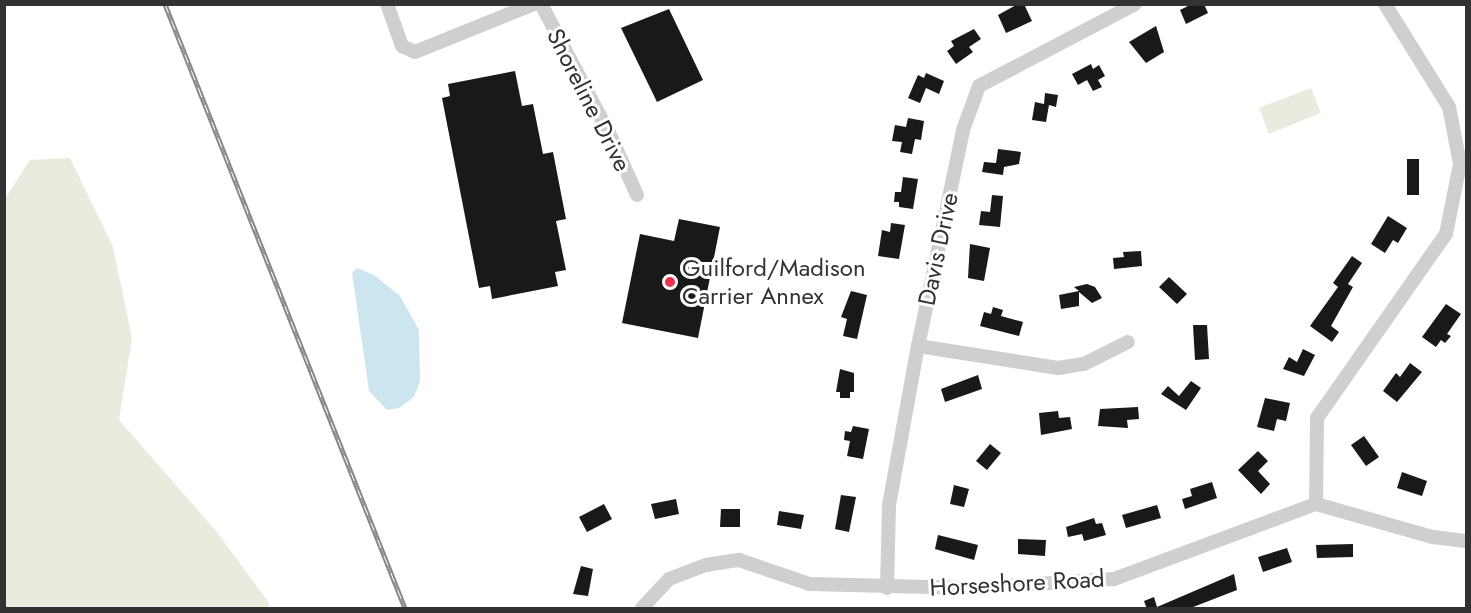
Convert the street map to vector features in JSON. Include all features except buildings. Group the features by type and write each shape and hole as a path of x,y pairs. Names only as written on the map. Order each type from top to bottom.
{"street":[{"path":"387,4 402,46 415,52 534,4"},
{"name":"Shoreline Drive","path":"541,4 609,133 637,195"},
{"name":"Davis Drive","path":"887,588 889,505 918,346 963,130 979,86 1135,4"},
{"path":"1385,4 1449,107 1460,164 1446,234 1317,418 1316,504 1433,537 1467,541"},
{"path":"918,346 1058,368 1084,364 1128,342"},
{"name":"Horseshore Road","path":"642,609 669,579 706,565 739,560 810,584 887,588 1061,585 1114,579 1316,504"}],"shaded area":[{"path":"1311,88 1321,113 1269,134 1259,108"},
{"path":"70,158 113,247 132,338 119,420 216,531 269,603 268,608 5,608 5,198 30,160"}],"water":[{"path":"357,268 374,275 400,296 419,330 420,381 414,397 399,408 387,410 369,391 352,273"}],"railway":[{"path":"165,4 405,608"}],"place":[{"name":"Guilford/Madison Carrier Annex","path":"670,282"}]}
